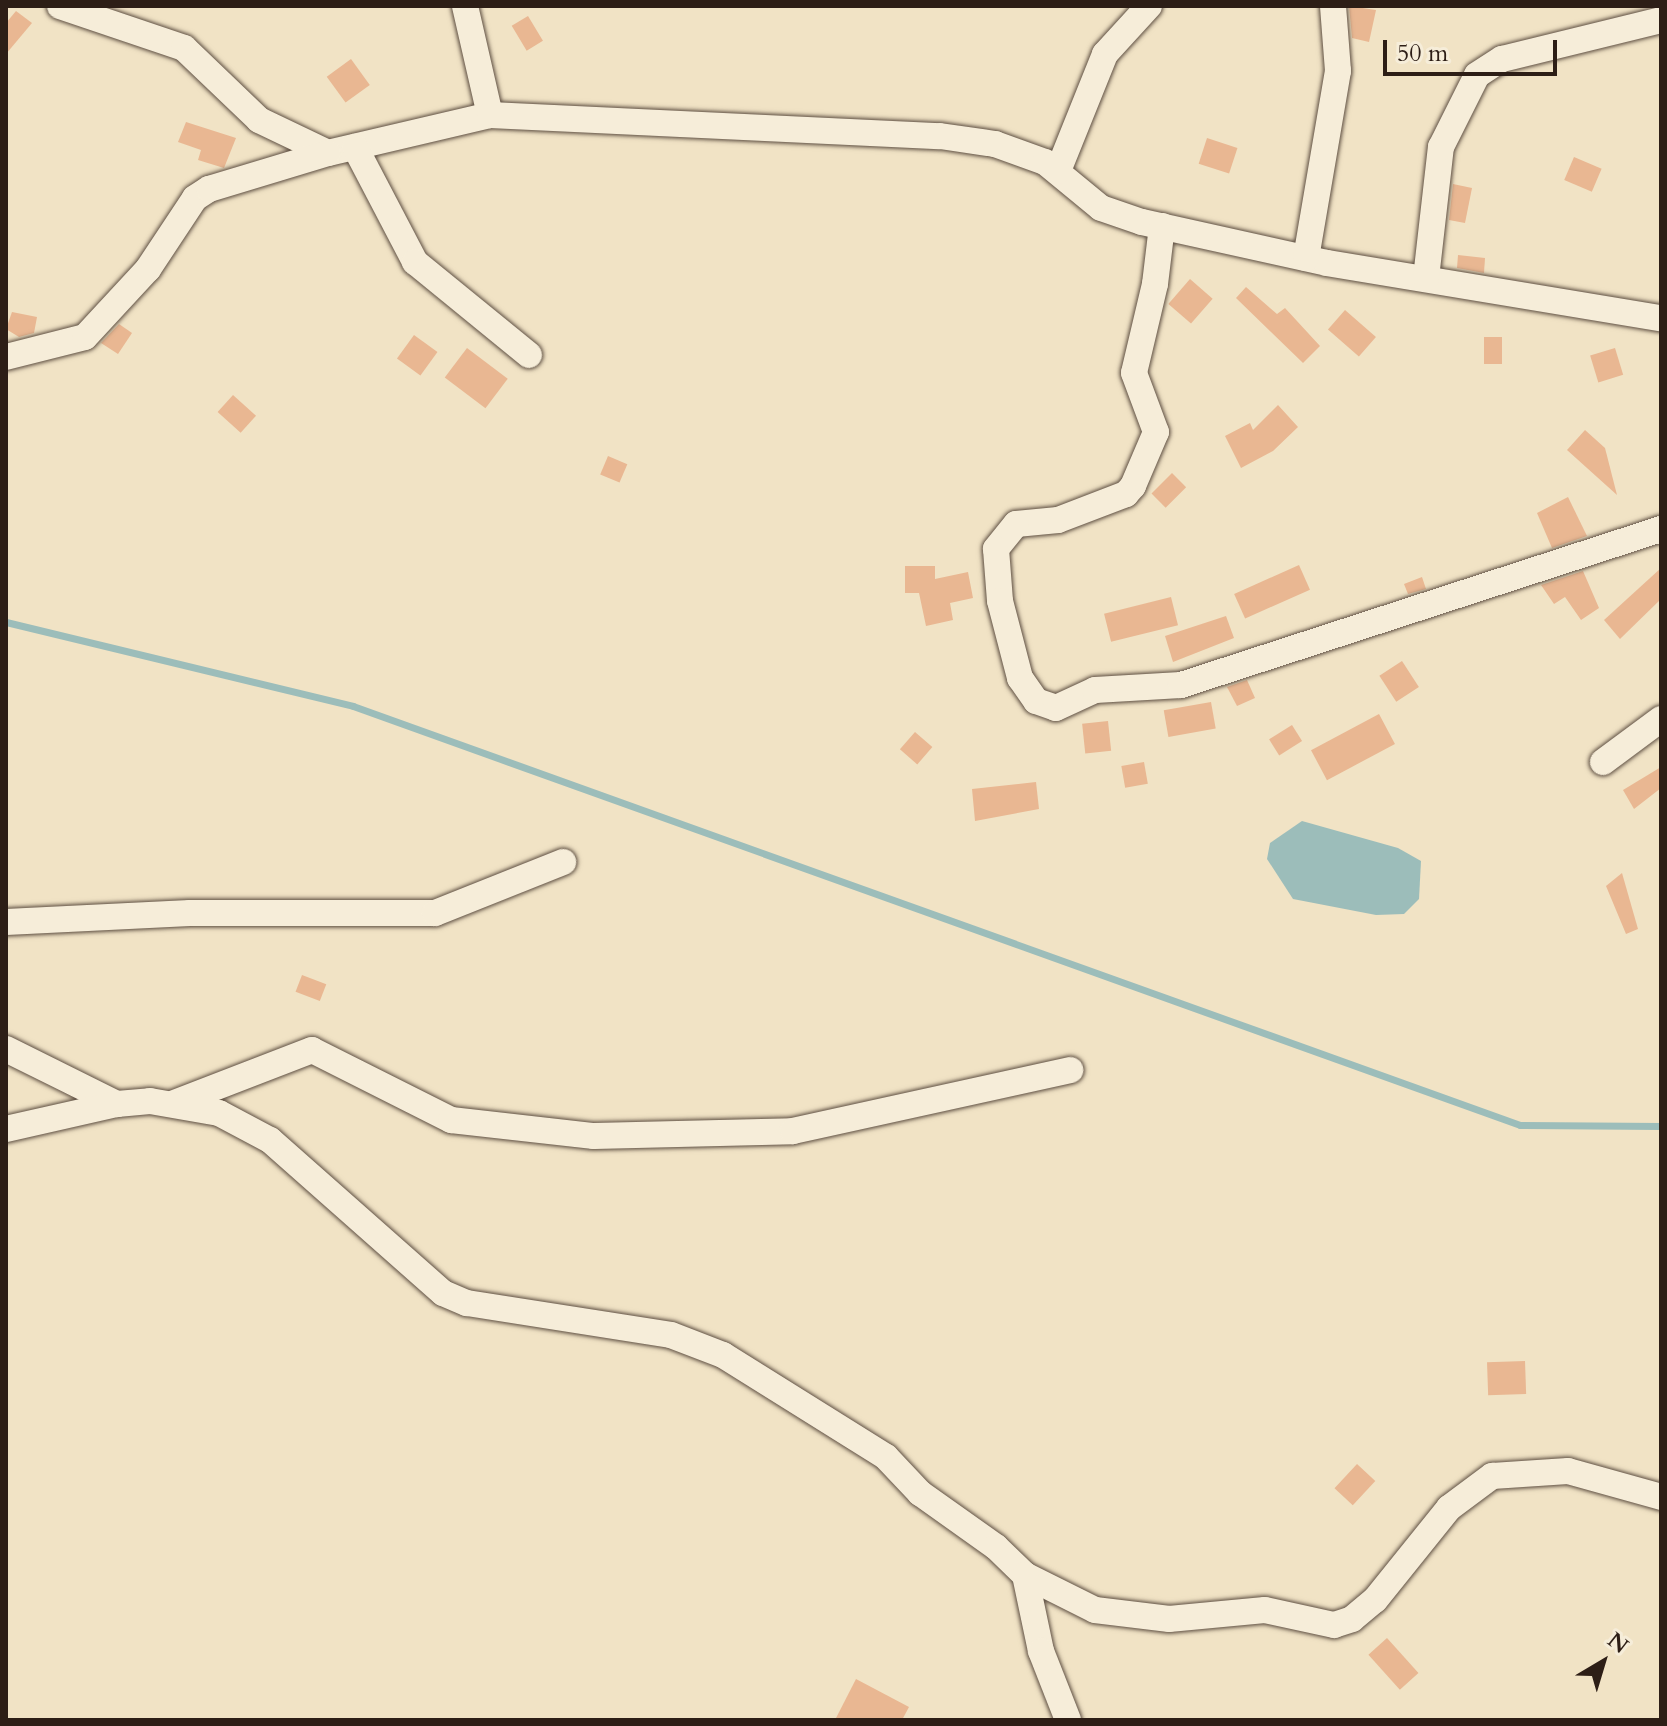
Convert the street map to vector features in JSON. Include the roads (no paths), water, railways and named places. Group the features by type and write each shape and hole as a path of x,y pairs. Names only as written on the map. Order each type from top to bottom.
{"street":[{"path":"60,6 184,48 259,120 328,153"},
{"path":"465,6 490,115"},
{"path":"1058,171 1105,54 1149,6"},
{"path":"1306,258 1338,71 1333,6"},
{"path":"1426,278 1441,147 1477,75 1502,59 1661,20"},
{"path":"6,357 85,337 148,269 195,198 209,189 328,153 490,115 940,136 1013,149 1058,171 1101,208 1162,226 1306,258 1661,318"},
{"path":"355,147 415,262 529,355"},
{"path":"1162,226 1155,284 1134,373 1156,432 1133,486 1119,498 1058,520 1016,524 996,549 1000,601 1016,665 1036,701 1056,708 1095,690 1181,685 1661,529"},
{"path":"1603,762 1661,719"},
{"path":"6,922 190,913 435,913 563,862"},
{"path":"6,1049 117,1104"},
{"path":"171,1104 312,1050 451,1120 594,1136 793,1131 1070,1070"},
{"path":"6,1129 117,1104 171,1104 219,1113 270,1140 443,1293 467,1303 671,1335 723,1355 886,1457 920,1493 996,1547 1025,1575 1095,1610 1169,1619 1265,1610 1334,1625 1352,1619 1375,1600 1449,1508 1492,1476 1568,1471 1661,1497"},
{"path":"1025,1575 1041,1651 1068,1720"}],"water":[{"path":"1302,821 1398,848 1421,861 1419,899 1404,914 1376,915 1293,899 1267,859 1270,843"}],"waterway":[{"path":"6,622 353,706 1520,1125 1661,1126"}]}
